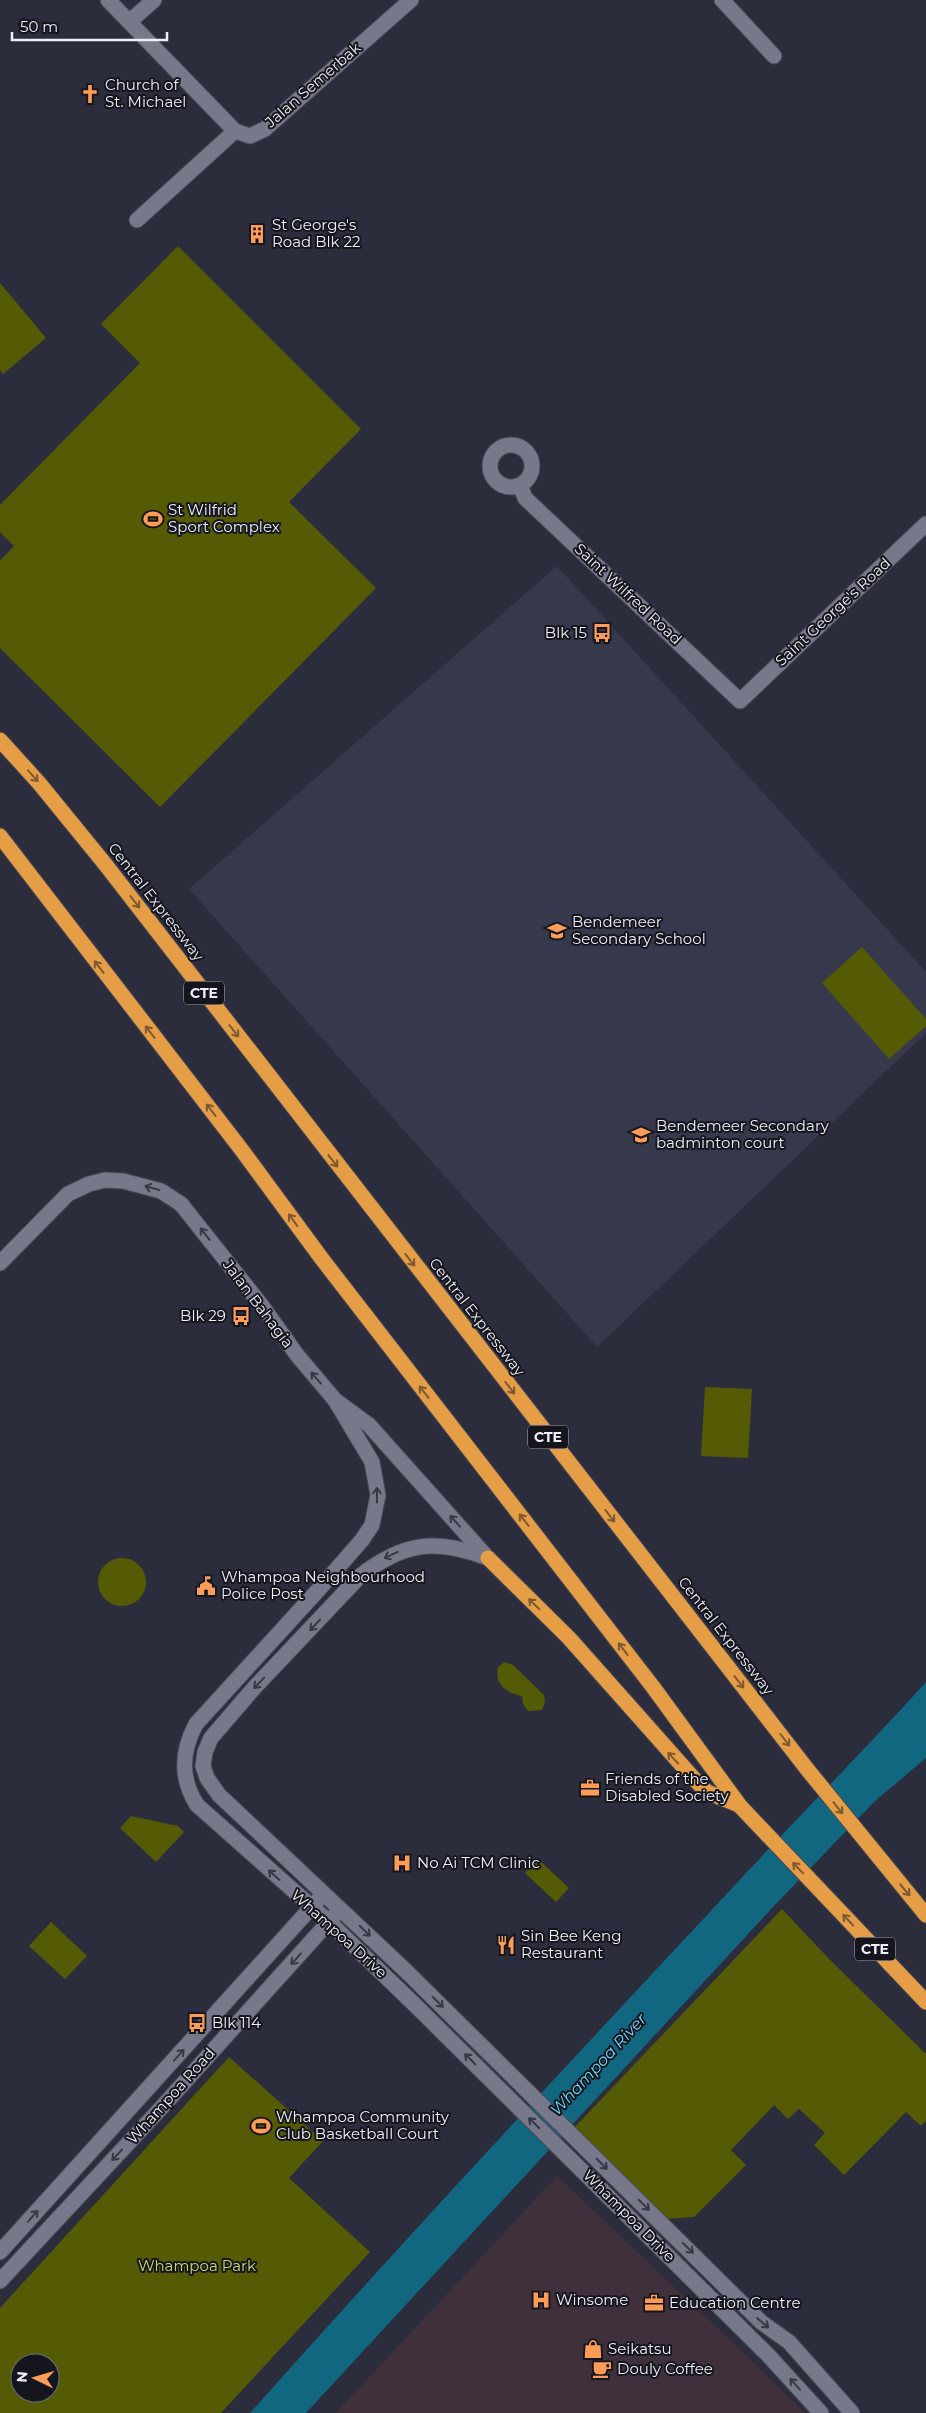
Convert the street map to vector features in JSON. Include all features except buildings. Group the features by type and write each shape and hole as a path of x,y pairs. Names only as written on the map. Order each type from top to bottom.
{"highway":[{"name":"Central Expressway","path":"0,740 39,783 105,864 807,1770 926,1915"},
{"name":"CTE","path":"0,836 235,1141 322,1259 647,1679 740,1806 755,1824 926,2002"},
{"path":"488,1558 569,1638 694,1780 707,1792 740,1806"}],"street":[{"path":"108,0 234,131 137,220"},
{"path":"128,22 154,0"},
{"name":"Jalan Semerbak","path":"234,131 250,136 265,129 411,0"},
{"path":"722,0 774,56"},
{"name":"Saint Wilfred Road","path":"520,485 525,498 740,701"},
{"name":"Saint George's Road","path":"740,701 926,524"},
{"name":"Jalan Bahagia","path":"0,1263 68,1194 89,1184 105,1180 124,1182 161,1191 181,1204 262,1306 297,1355 335,1400 369,1426 488,1558"},
{"name":"Whampoa Drive","path":"335,1400 372,1462 378,1494 372,1525 362,1540 308,1602 196,1724 190,1736 184,1761 188,1791 197,1805 329,1922 505,2094 768,2355 821,2413"},
{"name":"Whampoa Drive","path":"488,1558 454,1546 436,1544 395,1553 380,1561 360,1576 254,1688 212,1738 205,1752 203,1766 207,1778 219,1795 406,1970 761,2322 789,2342 852,2413"},
{"name":"Whampoa Road","path":"0,2252 324,1893"},
{"name":"Whampoa Road","path":"0,2281 162,2107 340,1909"}],"shaded area":[{"name":"Bendemeer Secondary School","path":"557,566 926,972 926,1033 597,1347 189,889"},
{"path":"557,2176 745,2354 804,2413 336,2413"}],"green space":[{"name":"St Wilfrid Sport Complex","path":"178,246 361,429 289,502 376,588 160,807 0,648 0,561 14,546 0,532 0,505 140,363 101,324"},
{"path":"0,283 46,338 3,374 0,370"},
{"path":"862,947 926,1019 926,1026 889,1059 822,983"},
{"path":"705,1387 752,1389 748,1458 701,1456"},
{"path":"122,1558 131,1560 139,1565 144,1573 146,1582 144,1591 139,1599 131,1604 122,1606 113,1604 105,1599 100,1591 98,1582 100,1573 105,1565 113,1560"},
{"path":"504,1662 513,1665 544,1695 545,1702 542,1710 528,1711 523,1704 522,1696 511,1693 502,1687 497,1673 498,1667"},
{"path":"131,1816 178,1826 184,1832 156,1862 120,1828"},
{"path":"538,1859 569,1888 556,1902 525,1873"},
{"path":"782,1909 830,1960 926,2054 926,2120 921,2126 906,2112 844,2175 814,2145 825,2133 799,2109 788,2119 774,2105 731,2150 746,2165 694,2217 665,2219 572,2130"},
{"path":"51,1922 87,1956 65,1979 29,1946"},
{"name":"Whampoa Park","path":"229,2057 323,2141 289,2178 370,2252 221,2413 0,2413 0,2308"}],"water":[{"name":"Whampoa River","path":"926,1682 926,1758 875,1801 774,1906 306,2413 250,2413 498,2140"}],"place":[{"name":"Church of St. Michael","path":"90,94"},
{"name":"St George's Road Blk 22","path":"257,234"},
{"name":"St Wilfrid Sport Complex","path":"153,519"},
{"name":"Blk 15","path":"602,633"},
{"name":"Bendemeer Secondary School","path":"557,931"},
{"name":"Bendemeer Secondary badminton court","path":"641,1135"},
{"name":"Blk 29","path":"241,1316"},
{"name":"Whampoa Neighbourhood Police Post","path":"206,1586"},
{"name":"Friends of the Disabled Society","path":"590,1788"},
{"name":"No Ai TCM Clinic","path":"402,1863"},
{"name":"Sin Bee Keng Restaurant","path":"506,1945"},
{"name":"Blk 114","path":"197,2023"},
{"name":"Whampoa Community Club Basketball Court","path":"261,2126"},
{"name":"Winsome","path":"541,2300"},
{"name":"Education Centre","path":"654,2303"},
{"name":"Seikatsu","path":"593,2349"},
{"name":"Douly Coffee","path":"602,2369"}]}
